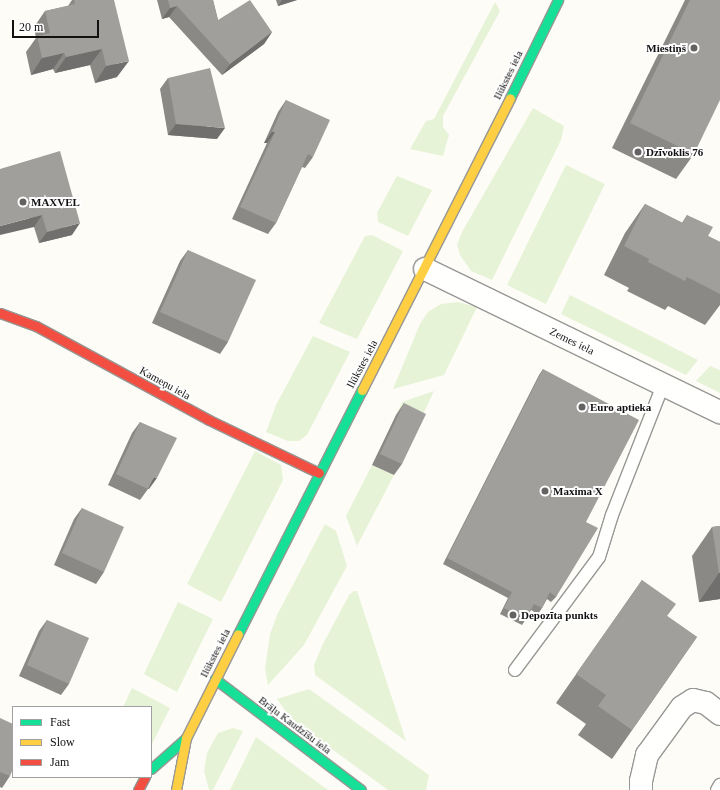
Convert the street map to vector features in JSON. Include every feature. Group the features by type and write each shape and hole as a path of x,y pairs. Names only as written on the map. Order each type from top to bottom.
{"street":[{"name":"Ilūkstes iela","path":"176,790 186,738 319,473 426,269 558,0"},
{"name":"Zemes iela","path":"426,269 663,386 720,412"},
{"name":"Kameņu iela","path":"0,313 36,326 209,420 319,473"},
{"name":"Brāļu Kaudzīšu iela","path":"215,679 361,790"},
{"path":"641,790 641,781 647,755 682,707 693,700 706,704 720,714"},
{"name":"Ilūkstes iela","path":"152,768 186,738"},
{"path":"186,738 190,768"},
{"path":"138,790 144,778"}],"lane":[{"path":"515,670 599,558 612,515 663,386"},
{"path":"717,790 720,785"}],"green space":[{"path":"495,2 500,11 443,116 443,127 449,135 443,156 410,149 426,121 434,119"},
{"path":"533,108 564,126 561,140 492,280 471,271 460,255 457,245 462,232"},
{"path":"566,165 605,184 546,304 507,285"},
{"path":"397,176 432,190 408,236 378,222 377,213"},
{"path":"372,235 403,251 357,339 319,323 365,236"},
{"path":"570,295 698,360 686,375 561,314"},
{"path":"458,302 477,307 444,375 393,389 420,324 428,312 441,304"},
{"path":"313,336 350,352 307,435 299,441 288,441 266,432 276,405"},
{"path":"710,366 720,370 720,393 696,381"},
{"path":"434,391 418,425 396,415 402,402"},
{"path":"255,451 281,465 283,480 221,602 187,584"},
{"path":"372,465 394,475 357,546 346,516"},
{"path":"325,524 336,531 347,566 304,645 268,685 265,669 270,634 277,615"},
{"path":"354,591 357,591 406,741 315,675 314,665 323,644 349,595"},
{"path":"178,602 213,619 177,692 144,674"},
{"path":"132,688 170,708 152,744 152,706 123,706"},
{"path":"309,689 429,775 426,790 388,790 292,720 277,699"},
{"path":"233,728 243,731 213,790 209,790 204,771 207,753 218,733"},
{"path":"256,737 328,790 230,790"}],"building":[{"path":"74,0 114,0 129,61 106,66 102,49 66,57 64,53 42,58 37,36 50,33 45,11 75,4"},
{"path":"168,0 213,0 218,20 250,0 272,32 230,64 177,6 170,8"},
{"path":"690,0 720,0 720,100 694,154 630,123"},
{"path":"210,68 225,128 176,124 168,78"},
{"path":"286,100 330,120 313,157 308,154 276,223 240,207 275,132 272,132"},
{"path":"60,151 80,223 47,232 42,215 0,226 0,169"},
{"path":"645,204 683,223 687,215 713,227 708,236 720,242 720,294 687,277 685,281 648,262 649,259 624,246"},
{"path":"188,250 256,280 228,342 160,312"},
{"path":"543,369 639,420 586,522 598,528 556,597 550,592 542,608 534,604 526,619 504,608 512,592 447,558"},
{"path":"404,403 426,414 402,464 380,454"},
{"path":"140,422 177,438 157,478 154,477 148,489 116,474"},
{"path":"82,508 124,527 104,572 62,553"},
{"path":"720,526 720,573 719,573 712,527"},
{"path":"642,580 676,604 667,616 697,637 632,730 598,706 606,695 576,674"},
{"path":"47,620 89,638 69,684 27,665"},
{"path":"0,718 12,724 12,771 10,776 0,772"}],"traffic: fast":[{"path":"510,98 558,0"},
{"path":"238,634 362,390"},
{"path":"215,679 361,790"},
{"path":"152,768 186,738"}],"traffic: slow":[{"path":"362,390 510,98"},
{"path":"176,790 186,738 238,634"}],"traffic: jam":[{"path":"0,313 36,326 209,420 319,473"},
{"path":"138,790 144,778"}],"place":[{"name":"Miestiņš","path":"694,48"},
{"name":"Dzīvoklis 76","path":"638,152"},
{"name":"MAXVEL","path":"23,202"},
{"name":"Euro aptieka","path":"582,407"},
{"name":"Maxima X","path":"545,491"},
{"name":"Depozīta punkts","path":"513,615"}]}
